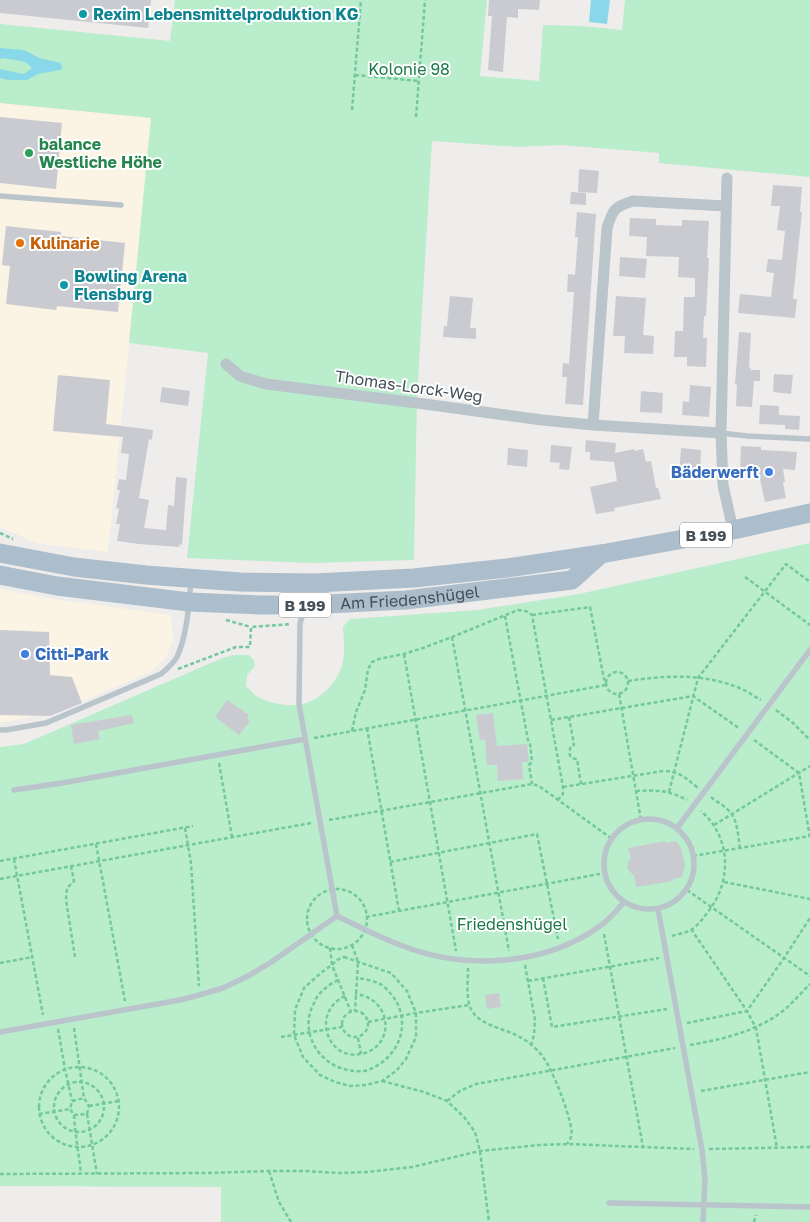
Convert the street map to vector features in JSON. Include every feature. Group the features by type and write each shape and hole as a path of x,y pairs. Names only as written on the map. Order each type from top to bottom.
{"main road":[{"name":"Am Friedenshügel","path":"0,553 74,568 191,579 315,583 414,578 507,568 601,554 733,530 810,513"},
{"name":"Am Friedenshügel","path":"0,575 57,586 190,602 261,606 307,605 406,600 572,580 601,554"}],"street":[{"path":"727,178 722,433 723,485 733,530"},
{"path":"593,425 607,228 612,214 619,205 633,201 726,206"},
{"name":"Thomas-Lorck-Weg","path":"226,364 240,376 266,384 542,420 722,433"}],"lane":[{"path":"0,196 121,205"},
{"path":"722,433 810,439"},
{"path":"0,730 46,723 161,674 170,668 180,647 190,602 191,579"},
{"path":"315,583 300,623 299,704 336,916"},
{"path":"677,828 810,650"},
{"path":"14,790 305,739"},
{"path":"642,820 658,820 677,828 686,840 693,856 693,873 686,890 674,902 658,908 640,909 624,902 612,889 605,873 605,856 612,839 624,827 642,820"},
{"path":"336,916 403,946 438,957 458,960 510,960 560,948 582,937 601,926 624,902"},
{"path":"658,908 702,1150 705,1179 703,1222"},
{"path":"0,1032 199,995 223,988 270,963 336,916"},
{"path":"609,1203 810,1207"}],"path":[{"path":"352,110 361,0"},
{"path":"416,117 425,0"},
{"path":"355,75 419,81"},
{"path":"668,792 698,678 786,564 810,582"},
{"path":"745,577 810,625"},
{"path":"352,731 356,712 365,690 368,669 372,662 404,654 452,637 518,610 532,614 590,607 606,685 611,692 619,694 628,685 628,681 619,672 611,674 606,681"},
{"path":"532,614 563,787 563,794 558,800"},
{"path":"505,616 520,700 530,743 532,762 529,766 532,784"},
{"path":"170,668 180,670 236,647 250,647 251,626 300,623"},
{"path":"452,637 510,960"},
{"path":"404,654 458,960"},
{"path":"628,681 670,676 716,681 743,690 769,705 793,723 810,740"},
{"path":"305,739 606,685"},
{"path":"619,694 642,820"},
{"path":"551,720 693,696 799,773 810,837 693,856"},
{"path":"569,717 574,745 571,746 569,752 570,756 577,759 581,784"},
{"path":"367,728 399,911"},
{"path":"218,755 232,837"},
{"path":"714,825 810,766"},
{"path":"563,787 663,771 680,774 727,808 732,814 736,824 740,848"},
{"path":"636,791 654,790 668,792 694,805 714,825 721,838 724,851 726,867 724,882 720,894 712,907 692,930 663,938"},
{"path":"0,861 192,826"},
{"path":"185,827 191,863 199,995"},
{"path":"390,862 537,834 560,948"},
{"path":"96,843 126,1009"},
{"path":"14,858 45,1024"},
{"path":"71,866 74,881 67,888 66,900 75,957"},
{"path":"366,917 605,873"},
{"path":"724,882 810,899"},
{"path":"686,890 810,976"},
{"path":"679,1024 746,1011 810,918"},
{"path":"601,926 611,966 643,1147"},
{"path":"692,930 756,1028 777,1148"},
{"path":"352,945 358,962 353,1012"},
{"path":"330,948 332,965 353,1012"},
{"path":"0,963 32,957"},
{"path":"344,957 391,973 407,991 416,1013 416,1037 406,1059 396,1071 382,1081 350,1086 335,1082 320,1075 303,1057 294,1035 294,1010 304,988 332,965 344,957"},
{"path":"528,980 667,957"},
{"path":"523,958 535,1020 531,1045"},
{"path":"468,960 468,993 472,1011 477,1017 487,1023 519,1036 544,1057 551,1070 572,1128 571,1137 567,1144"},
{"path":"338,980 330,984 317,997 309,1014 309,1032 316,1050 328,1063 346,1070 364,1071 381,1064 394,1051 402,1034 402,1016 396,999 383,985 357,978"},
{"path":"543,978 552,1027 676,1007"},
{"path":"447,1100 460,1091 476,1084 723,1039 756,1028 780,1013 810,984"},
{"path":"345,996 331,1007 326,1018 326,1030 330,1041 338,1049 349,1054 361,1054 372,1050 380,1042 385,1031 385,1019 381,1008 373,1000 356,994"},
{"path":"368,1022 470,1005"},
{"path":"353,1012 363,1014 368,1022 366,1032 358,1038 348,1036 342,1027 344,1017 353,1012"},
{"path":"73,1019 84,1098 89,1106 87,1114 97,1174"},
{"path":"57,1022 64,1069 72,1101 70,1108 74,1115 81,1174"},
{"path":"281,1037 342,1027"},
{"path":"358,1038 361,1054"},
{"path":"79,1066 95,1070 105,1077 114,1089 119,1101 118,1115 112,1128 104,1138 92,1144 78,1147 65,1144 54,1139 44,1129 39,1114 39,1101 45,1086 52,1076 64,1069 79,1066"},
{"path":"692,1093 810,1072"},
{"path":"382,1081 447,1100 464,1117 475,1132 480,1151 489,1222"},
{"path":"82,1082 92,1086 101,1096 103,1113 90,1129 75,1132 65,1127 58,1120 54,1111 55,1099 60,1091 68,1085 82,1082"},
{"path":"72,1101 84,1098"},
{"path":"89,1106 119,1101"},
{"path":"39,1114 70,1108"},
{"path":"74,1115 87,1114"},
{"path":"0,1174 208,1174 268,1171 367,1172 412,1167 480,1151 567,1144 702,1150 810,1147"},
{"path":"268,1171 279,1202 291,1222"}],"shaded area":[{"path":"0,103 152,117 108,552 37,543 0,527"},
{"path":"0,589 53,599 170,615 173,640 166,657 151,672 54,713 0,722"}],"green space":[{"name":"Kolonie 98","path":"175,0 487,0 480,76 539,81 543,25 622,30 625,0 810,0 810,177 659,163 659,153 562,145 517,147 432,141 417,397 414,560 312,563 187,558 208,353 129,343 151,118 0,103 0,24 170,41"},
{"name":"Friedenshügel","path":"810,543 810,1222 221,1222 221,1187 0,1186 0,747 24,744 233,655 249,655 254,660 255,666 247,675 246,686 258,697 283,705 306,703 326,691 339,673 344,656 343,627 350,619 477,610 579,594"}],"water":[{"path":"591,0 610,0 607,24 589,22"},
{"path":"0,48 23,50 39,58 61,63 62,69 38,74 27,80 0,78 0,69 24,74 32,68 27,63 0,59"}],"building":[{"name":"Rexim Lebensmittelproduktion KG","path":"0,0 151,0 148,28 0,13"},
{"path":"489,0 540,0 539,10 518,9 518,18 507,17 503,72 488,70 492,16 488,16"},
{"name":"balance Westliche Höhe","path":"0,117 62,123 56,189 0,183"},
{"path":"579,169 599,171 597,193 578,192"},
{"path":"773,185 802,187 800,212 802,212 793,299 797,299 795,318 738,313 740,294 771,297 774,273 766,272 768,259 782,260 785,231 777,230 780,206 771,206"},
{"path":"571,192 586,193 586,205 570,204"},
{"path":"577,212 596,214 583,405 565,404 567,377 562,377 563,363 569,364 574,292 567,292 568,274 575,275 578,237 575,237"},
{"path":"630,218 656,219 656,225 682,226 682,220 709,221 707,258 709,258 703,338 707,338 706,367 687,366 687,357 674,357 675,331 683,331 684,297 695,297 695,278 678,277 679,257 646,256 647,237 629,236"},
{"name":"Bowling Arena Flensburg","path":"6,226 61,232 61,236 125,243 118,312 57,306 56,310 6,304 10,266 2,265"},
{"path":"620,257 647,259 645,278 619,276"},
{"path":"450,296 473,298 470,328 476,328 476,339 443,337 444,326 447,326"},
{"path":"616,296 646,298 643,335 654,336 653,354 624,353 625,336 613,336"},
{"path":"739,332 751,333 749,368 751,368 750,370 760,370 760,381 754,381 752,407 736,406 737,385 735,384"},
{"path":"774,374 793,375 791,394 773,392"},
{"path":"58,375 110,380 106,424 153,430 152,440 149,439 139,498 149,500 144,528 166,530 168,505 174,506 176,477 187,478 182,545 180,544 179,547 117,541 120,524 116,524 119,509 116,508 120,490 117,490 119,479 126,480 129,454 121,453 123,437 53,431"},
{"path":"690,385 711,387 709,417 682,415 683,401 689,402"},
{"path":"162,387 190,391 188,406 160,402"},
{"path":"641,391 663,393 662,413 640,412"},
{"path":"760,405 779,406 779,415 800,416 799,430 785,429 785,425 759,424"},
{"path":"586,440 616,443 615,453 643,449 646,462 651,461 656,488 658,488 661,499 614,508 615,511 596,514 590,487 617,481 614,462 590,460 590,452 585,452"},
{"path":"551,445 572,447 569,470 559,469 560,463 550,462"},
{"path":"741,446 761,447 761,450 797,452 795,470 783,469 786,498 765,502 758,470 740,470"},
{"path":"508,448 528,450 527,467 507,465"},
{"path":"681,448 701,450 700,473 679,472"},
{"name":"Citti-Park","path":"0,630 49,632 50,675 72,677 82,703 50,716 0,715"},
{"path":"227,700 249,715 247,718 250,721 239,735 215,717"},
{"path":"493,713 497,746 527,744 529,762 522,762 523,779 498,781 497,765 487,765 485,739 480,740 476,715"},
{"path":"132,715 134,723 98,731 100,739 74,744 71,725"},
{"path":"666,841 666,843 676,841 681,848 685,865 682,877 673,879 673,881 636,887 634,875 627,868 628,862 631,859 628,848"},
{"path":"499,993 501,1007 487,1009 485,995"}],"place":[{"name":"Rexim Lebensmittelproduktion KG","path":"83,14"},
{"name":"balance Westliche Höhe","path":"29,153"},
{"name":"Kulinarie","path":"20,243"},
{"name":"Bowling Arena Flensburg","path":"64,285"},
{"name":"Bäderwerft","path":"769,472"},
{"name":"Citti-Park","path":"25,654"}]}
